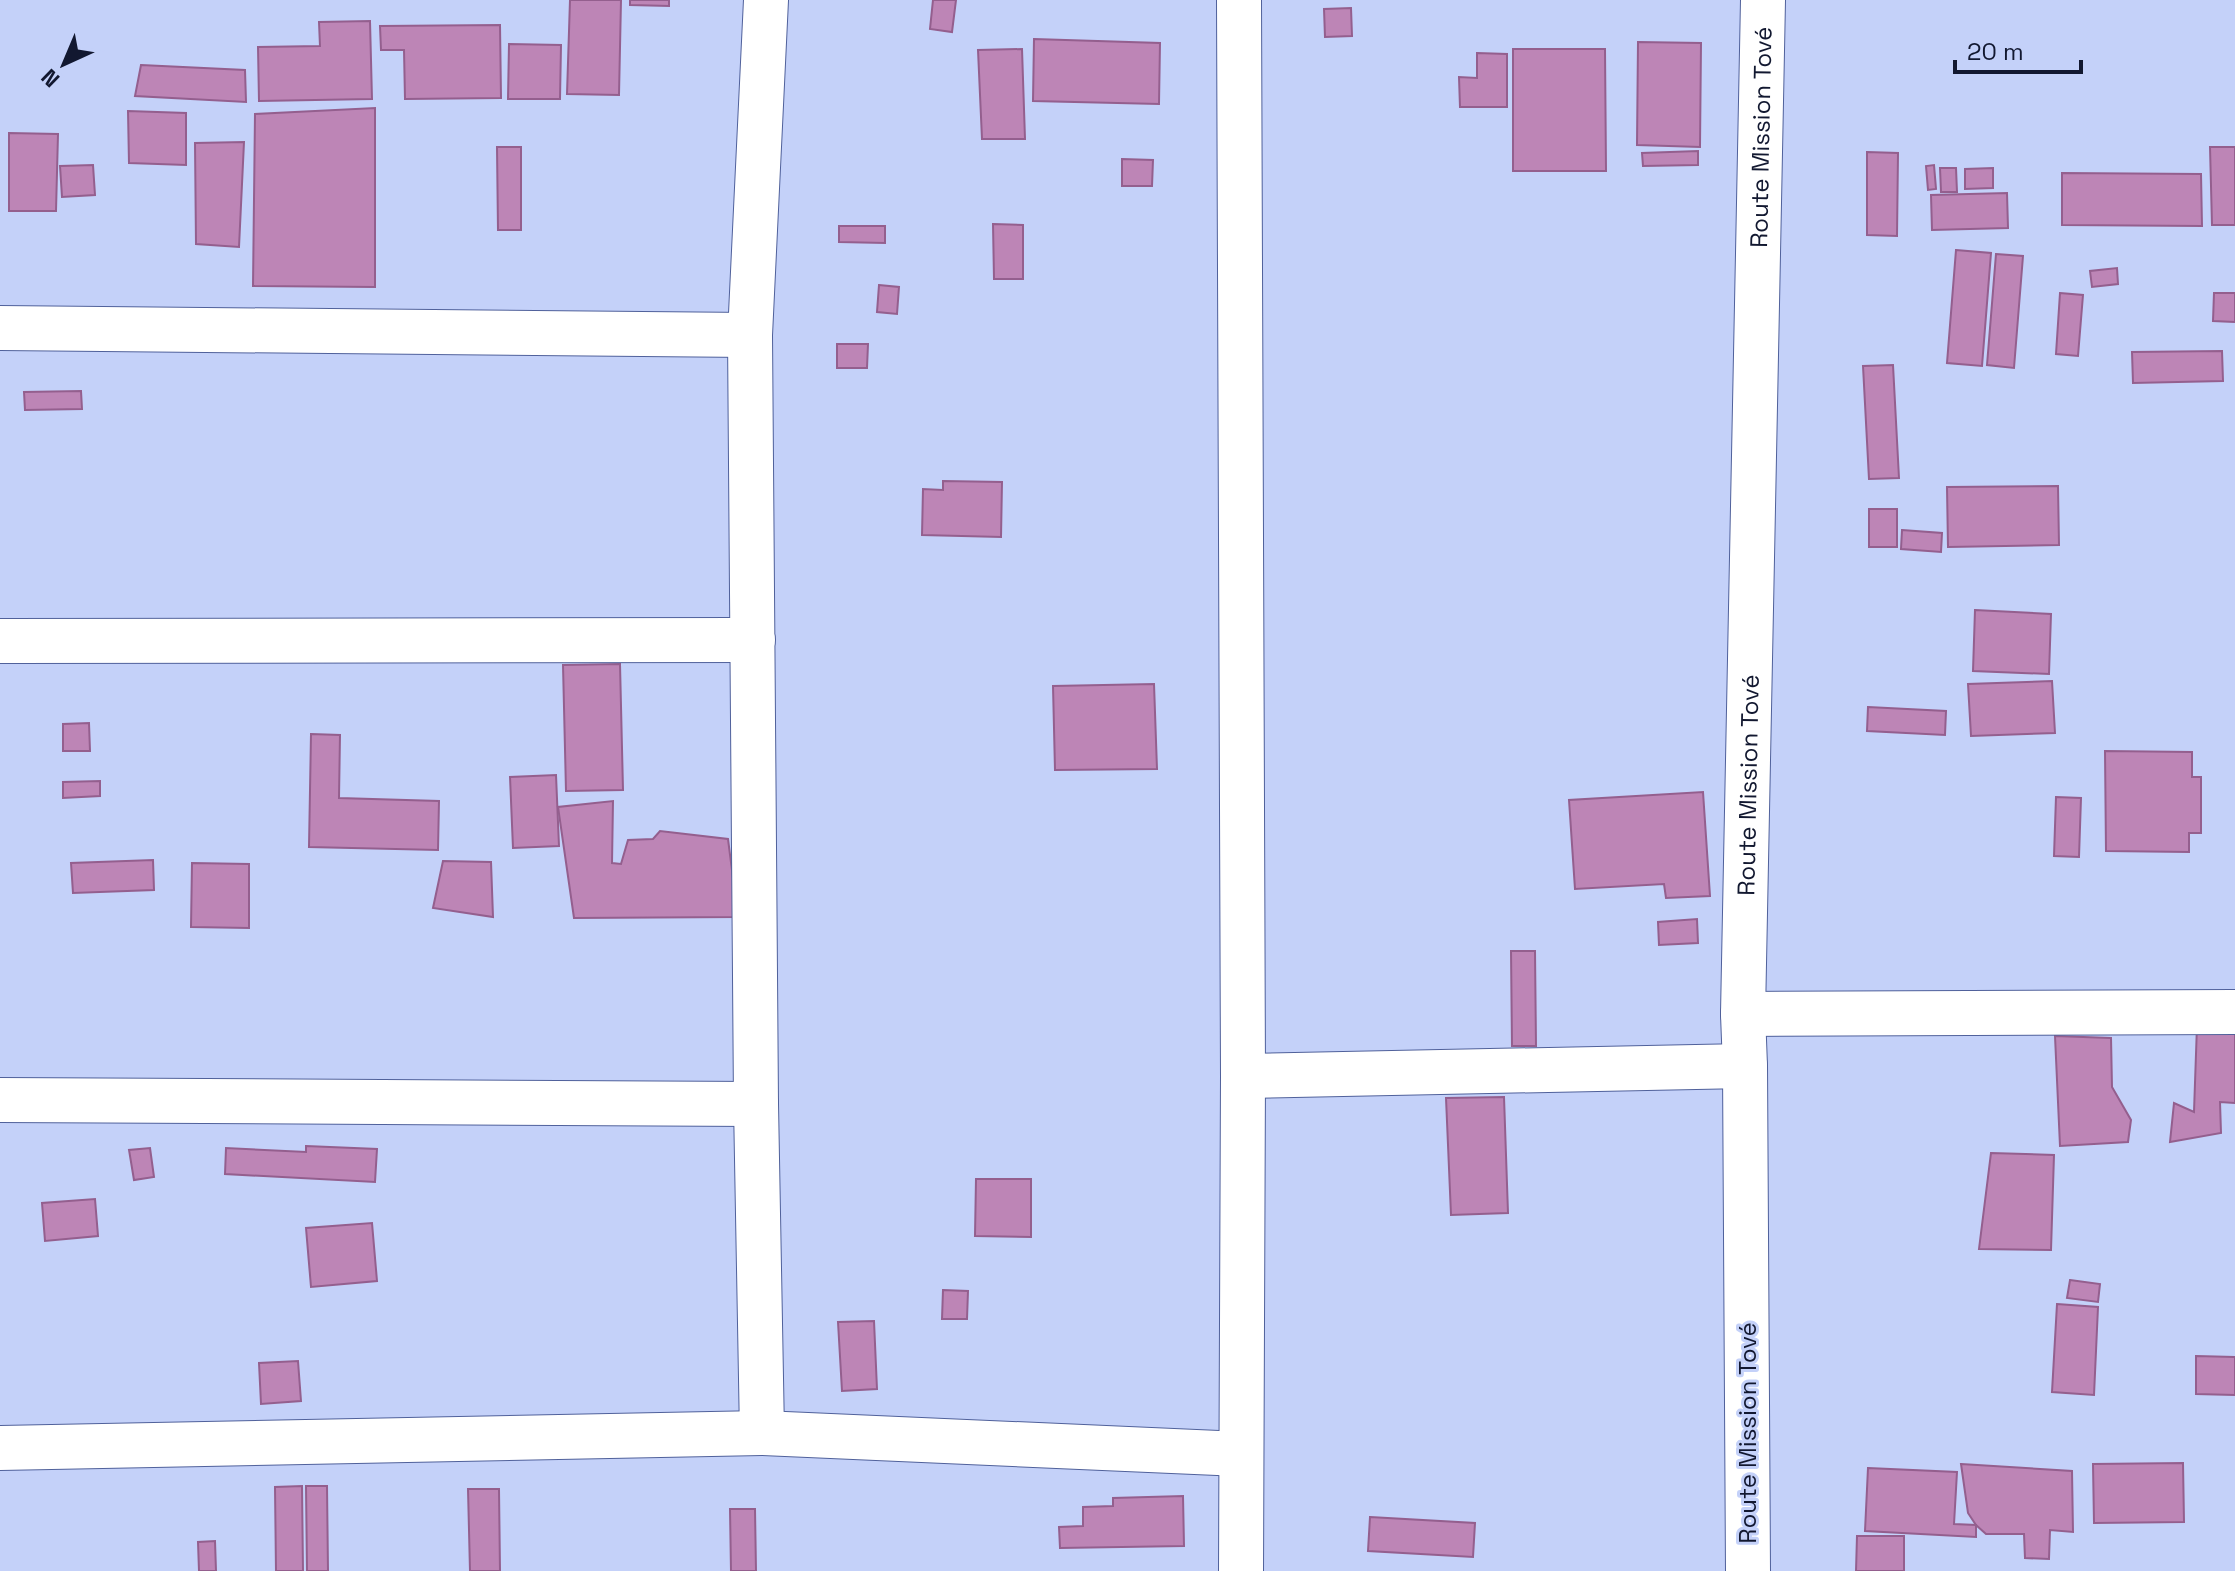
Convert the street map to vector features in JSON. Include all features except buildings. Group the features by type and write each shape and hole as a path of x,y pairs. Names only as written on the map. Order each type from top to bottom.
{"street":[{"path":"762,1433 756,1104 750,335 766,0"},
{"path":"1239,0 1243,1076 1241,1571"},
{"name":"Route Mission Tové","path":"1748,1571 1743,1014 1763,0"},
{"path":"0,328 750,335"},
{"path":"0,641 753,640"},
{"path":"1743,1014 2235,1012"},
{"path":"1243,1076 1745,1066"},
{"path":"0,1100 756,1104"},
{"path":"0,1448 762,1433 1241,1454"}]}
